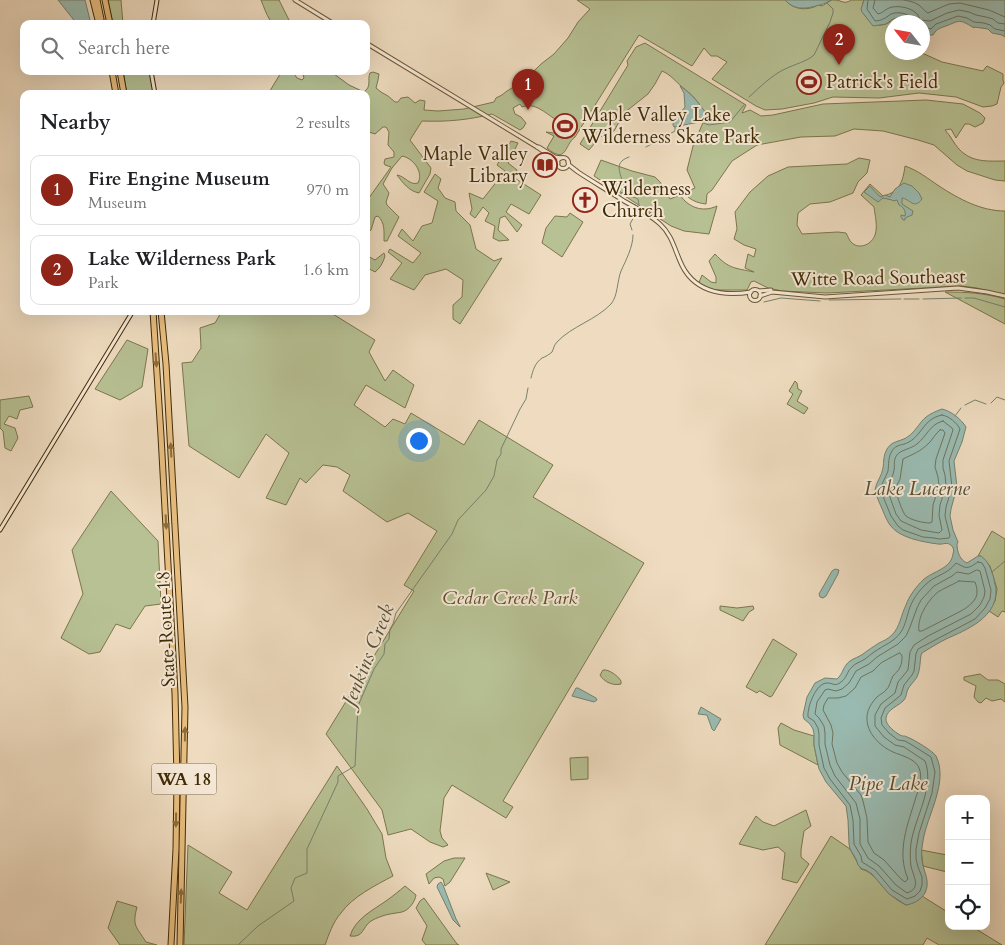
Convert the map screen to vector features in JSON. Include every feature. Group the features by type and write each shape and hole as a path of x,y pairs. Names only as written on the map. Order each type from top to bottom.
{"highway":[{"path":"93,0 99,20"},
{"path":"97,0 100,20"},
{"path":"105,0 109,20"},
{"path":"112,75 115,90"},
{"path":"121,75 123,90"},
{"name":"State Route 18","path":"153,315 175,693 177,780 172,945"},
{"name":"State Route 18","path":"161,315 167,379 185,706 180,945"}],"street":[{"path":"154,20 157,0"},
{"path":"296,0 328,20"},
{"path":"370,45 537,147 554,159 560,167 564,168 567,166 568,162 566,159 555,157 537,147"},
{"path":"152,75 155,90"},
{"path":"558,164 558,160 561,158"},
{"name":"Witte Road Southeast","path":"568,162 578,172 662,226 672,240 685,272 695,282 714,292 750,294"},
{"name":"Witte Road Southeast","path":"564,168 578,172"},
{"name":"Witte Road Southeast","path":"750,294 751,299 755,300 772,292 825,297 958,288 1005,296"},
{"name":"Witte Road Southeast","path":"750,294 755,289 759,291 772,290 781,293"},
{"path":"759,291 760,296"},
{"path":"0,530 131,315"}],"green space":[{"path":"108,0 121,0 123,20 112,20"},
{"path":"261,0 279,0 289,20 270,20"},
{"path":"577,0 785,0 794,7 806,9 818,5 822,6 833,0 845,2 864,0 863,11 869,20 873,24 885,24 885,60 930,60 930,57 942,62 983,71 987,66 1003,74 1004,83 1001,87 997,104 992,106 983,107 956,97 919,93 879,98 833,97 814,103 765,110 712,79 727,62 717,56 711,56 704,48 692,66 639,35 575,137 562,154 553,153 547,148 554,136 546,132 559,135 560,131 555,119 536,107 522,107 520,104 513,108 515,114 526,123 520,130 492,114 457,120 422,121 410,140 431,168 430,174 419,193 409,189 397,175 415,184 418,183 420,174 410,160 402,156 392,168 383,184 389,193 387,205 399,217 387,241 384,241 383,224 378,216 375,217 370,231 370,196 391,167 385,165 385,159 394,157 394,152 388,145 389,132 386,127 383,127 375,134 370,132 370,90 366,90 369,85 370,73 379,74 376,88 395,102 398,102 401,98 408,97 415,103 420,100 425,101 424,110 464,109 494,102 496,98 525,80 554,54 568,38 578,22 590,9"},
{"path":"645,43 746,105 742,113 750,110 761,116 773,115 823,104 926,100 963,104 980,113 985,118 983,123 975,127 965,124 956,138 951,129 945,130 959,149 969,157 980,160 1005,161 1005,181 995,180 967,171 934,145 883,131 854,129 835,136 801,137 757,145 732,161 712,190 707,194 706,204 697,202 684,193 695,188 687,170 693,146 705,118 696,99 662,71 648,94 624,113 614,131 600,137 589,150 580,144 628,65 627,61 636,47"},
{"path":"124,75 150,75 153,90 126,90"},
{"path":"280,75 295,75 302,80 304,78 303,75 335,75 360,90 270,90"},
{"path":"511,141 518,143 508,163 517,170 513,177 541,195 529,214 511,204 506,212 522,225 517,232 505,216 500,218 498,230 509,240 499,241 493,238 495,226 485,221 489,213 483,207 475,218 470,214 472,209 469,193 483,199 505,171 497,165"},
{"path":"859,158 870,160 867,173 858,182 853,193 830,202 810,204 798,213 797,225 802,234 846,233 850,241 855,245 862,246 869,243 876,232 874,207 861,195 870,184 883,196 893,192 902,181 905,166 919,172 962,200 979,207 1005,211 1005,295 962,286 827,293 782,291 768,288 754,281 751,282 747,290 715,290 698,285 702,275 711,282 716,283 716,277 709,261 715,254 728,265 737,269 754,272 745,268 748,254 754,257 756,249 734,239 737,229 735,212 750,192 768,176 788,167 847,164"},
{"path":"601,160 655,177 661,183 670,199 680,195 687,203 696,208 706,209 717,206 709,234 684,231 671,226 594,176"},
{"path":"435,174 441,179 438,188 445,198 455,202 456,211 470,225 476,249 494,261 502,258 460,324 453,319 453,305 462,297 463,280 446,269 425,275 414,290 390,279 402,263 388,252 390,249 413,263 421,253 398,236 402,229 413,241 422,226 432,223 438,201 424,192"},
{"path":"570,213 583,222 562,257 542,243 546,228 555,216 567,217"},
{"path":"384,253 385,256 382,263 375,272 370,269 370,257 375,260"},
{"path":"945,292 975,293 1005,299 1005,324"},
{"name":"Cedar Creek Park","path":"220,315 334,315 375,340 369,352 385,381 393,370 414,385 405,408 366,385 354,405 385,427 393,419 405,424 411,413 464,445 479,420 553,465 533,497 644,563 503,801 513,807 506,818 452,785 444,798 440,831 442,838 448,845 443,847 430,842 411,829 388,835 382,810 326,734 414,591 404,585 437,531 408,513 387,522 343,491 350,475 337,467 323,465 306,483 300,478 286,505 266,498 289,453 266,434 239,478 189,446 182,363 192,362 201,348 200,328 215,323"},
{"path":"127,340 148,349 142,387 120,400 95,389"},
{"path":"795,381 798,389 802,391 797,401 808,408 804,414 787,404 793,394 789,391"},
{"path":"29,396 33,407 20,410 17,419 9,416 4,424 15,428 18,438 11,451 5,448 3,431 0,428 0,400"},
{"path":"111,491 158,541 161,604 145,606 130,629 116,624 100,652 89,654 61,638 83,594 72,550"},
{"path":"992,531 1005,539 1005,612 1002,611 998,617 989,611 995,601 997,589 990,566 981,556 978,556"},
{"path":"720,606 737,608 753,606 754,609 749,612 743,621 720,610"},
{"path":"773,639 797,654 770,697 760,691 757,693 746,687"},
{"path":"603,670 616,675 621,684 612,684 604,680 600,675"},
{"path":"980,674 988,680 998,680 1005,684 1005,702 1001,699 992,701 986,698 981,703 978,702 974,697 976,686 964,680 964,677"},
{"path":"781,723 794,730 814,736 818,765 780,745 778,728"},
{"path":"588,757 588,779 571,780 570,758"},
{"path":"337,766 382,834 386,858 393,876 365,892 346,907 333,924 325,945 184,945 188,845 232,872 219,893 247,910"},
{"path":"806,810 811,826 804,831 801,857 809,864 797,883 782,879 785,853 778,847 763,850 739,844 756,816 763,822 774,826"},
{"path":"831,836 850,849 861,869 873,876 899,901 906,905 918,900 922,896 945,910 945,930 978,930 1002,945 939,945 927,938 923,945 765,945"},
{"path":"921,850 945,855 945,872 923,866"},
{"path":"454,858 465,858 450,882 445,886 443,879 439,877 434,878 429,884 426,874 444,861"},
{"path":"486,873 510,882 493,890"},
{"path":"405,886 416,895 409,908 402,912 388,914 375,919 368,923 360,934 350,936 360,920"},
{"path":"424,898 459,945 426,945 422,940 427,926 416,908"},
{"path":"117,901 137,907 135,922 137,929 146,942 157,945 120,945 108,928"}],"water":[{"path":"58,0 85,0 90,20 74,20"},
{"path":"785,0 831,0 816,6 803,8 792,6"},
{"path":"864,0 1005,0 1005,37 992,33 988,29 974,28 964,22 955,22 940,28 933,35 930,35 930,15 885,15 885,24 873,26 861,9"},
{"path":"680,86 694,98 706,113 704,121 674,127 674,117 685,107 684,93"},
{"path":"904,183 912,186 922,199 917,204 914,204 902,198 902,204 913,211 912,215 905,218 905,220 903,220 901,215 905,216 905,210 899,205 897,200 893,201 883,198 878,202 864,192 870,186 881,197 885,195 890,197 895,189"},
{"name":"Pipe Lake","path":"942,409 956,416 966,427 954,461 957,487 950,516 958,542 958,553 962,560 967,563 978,556 984,558 991,569 996,590 995,600 991,608 979,622 922,653 918,675 908,689 905,699 891,710 886,718 891,728 900,735 914,740 931,751 936,756 939,766 939,787 925,831 922,848 927,889 919,900 906,905 889,894 872,874 858,865 850,849 846,806 826,782 819,769 813,729 804,719 803,715 807,697 815,683 825,678 837,679 850,661 886,640 895,632 907,602 915,589 923,580 945,566 952,559 954,550 947,543 938,544 919,541 905,536 894,529 886,518 875,490 889,446 908,436 926,417"},
{"path":"835,569 839,570 838,574 826,596 820,597 819,594"},
{"path":"576,688 597,700 594,702 572,696"},
{"path":"701,707 721,719 714,731 707,715 698,714"},
{"path":"441,882 460,927 453,920 437,887"}],"waterway":[{"name":"Jenkins Creek","path":"749,97 775,74 814,55 833,13 833,9 827,3"},
{"name":"Jenkins Creek","path":"701,122 709,125 730,122 744,105"},
{"name":"Jenkins Creek","path":"646,147 675,131 675,127"},
{"name":"Jenkins Creek","path":"629,157 620,164 619,170 622,180 618,190 638,199 639,205"},
{"name":"Jenkins Creek","path":"632,230 630,224 636,213"},
{"name":"Jenkins Creek","path":"531,378 538,362 552,352 556,343 563,336 605,310 611,304 615,297 621,271 631,249 633,235"},
{"path":"764,302 781,298 820,301"},
{"path":"923,299 961,298"},
{"path":"965,298 974,298 1005,307"},
{"path":"829,300 901,299"},
{"path":"904,299 919,299"},
{"name":"Jenkins Creek","path":"238,945 258,926 294,901 291,888 295,878 307,873 307,849 338,782 338,776 355,766 358,706 374,669 384,654 385,644 389,639 390,629 396,613 452,534 458,520 486,490 494,476 501,449 526,399 528,388"},
{"path":"991,403 997,397 1005,400"},
{"path":"965,405 975,400 986,404"},
{"path":"955,416 961,408"},
{"path":"992,572 1005,561"}],"place":[{"name":"Lake Wilderness Park","path":"839,65"},
{"name":"Patrick's Field","path":"809,82"},
{"name":"Fire Engine Museum","path":"528,110"},
{"name":"Maple Valley Lake Wilderness Skate Park","path":"565,126"},
{"name":"Maple Valley Library","path":"545,165"},
{"name":"Wilderness Church","path":"585,200"}],"water label":[{"name":"Lake Lucerne","path":"917,488"}]}
